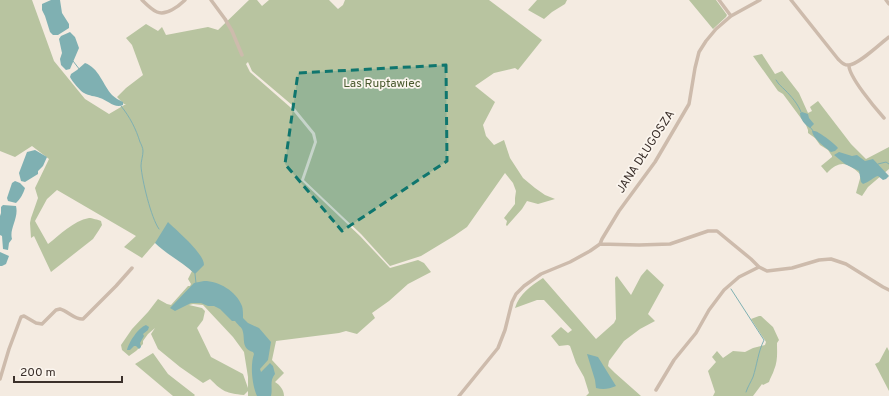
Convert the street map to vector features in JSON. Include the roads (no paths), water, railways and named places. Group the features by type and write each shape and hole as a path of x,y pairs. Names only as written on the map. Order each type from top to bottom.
{"street":[{"path":"142,0 157,12 162,13 179,6 185,0"},
{"path":"211,0 232,31 242,55"},
{"path":"719,0 732,16"},
{"name":"JANA DŁUGOSZA","path":"600,244 619,211 655,162 689,104 699,52 713,32 732,16 760,0"},
{"path":"791,0 844,64 853,65 889,37"},
{"path":"886,0 889,4"},
{"path":"849,65 848,69 856,82 884,118"},
{"path":"459,396 498,348 505,330 512,302 516,294 524,286 541,274 590,251 600,244 670,244 708,231 717,231 759,267 767,271 792,268 819,260 831,259 846,264 889,290"},
{"path":"656,390 674,360 696,333 724,290 739,277 759,267"},
{"path":"0,379 20,317 23,316 36,323 42,324 54,312 60,309 79,319 83,319 132,268"}],"water":[{"path":"51,0 60,0 62,13 69,24 69,28 58,35 53,35 50,32 42,10 42,4"},
{"path":"70,32 75,37 79,48 70,69 66,70 61,65 60,59 62,53 59,39 61,36"},
{"path":"85,63 94,69 112,95 123,102 123,105 114,105 98,97 86,94 78,88 70,77 71,74"},
{"path":"802,112 808,114 809,118 814,124 810,128 802,120 800,113"},
{"path":"812,131 816,131 821,134 838,148 831,152 817,140"},
{"path":"35,150 47,157 43,166 38,171 38,174 25,182 21,181 19,173 27,152"},
{"path":"839,152 852,156 857,155 865,161 873,159 889,176 883,180 878,176 863,184 861,182 859,171 845,164 834,155"},
{"path":"15,181 20,183 25,188 22,196 16,203 8,201 7,198 12,183"},
{"path":"3,205 16,206 17,210 11,235 12,239 9,243 8,250 3,249 2,236 0,235 0,216 1,207"},
{"path":"168,222 200,254 204,265 195,274 155,243"},
{"path":"0,252 9,256 6,264 2,266 0,266"},
{"path":"210,281 221,285 231,291 242,306 243,318 248,323 259,328 271,342 268,360 260,369 261,372 270,363 273,366 275,374 272,382 271,396 257,396 252,375 254,354 246,348 242,329 235,321 232,321 220,309 201,303 191,303 175,311 170,308 194,283"},
{"path":"146,325 149,327 143,334 144,336 140,343 141,347 139,349 134,346 130,350 127,350 134,336"},
{"path":"587,354 598,357 616,386 606,389 596,388"}],"waterway":[{"path":"73,61 80,70"},
{"path":"776,80 794,100 801,112"},
{"path":"121,106 137,132 143,150 141,166 143,180 147,199 159,229"},
{"path":"810,127 814,132"},
{"path":"878,164 886,162 889,164"},
{"path":"195,274 196,283"},
{"path":"731,289 764,340 760,349 753,377 746,392"}],"park label":[{"name":"Las Ruptawiec","path":"382,84"}]}
